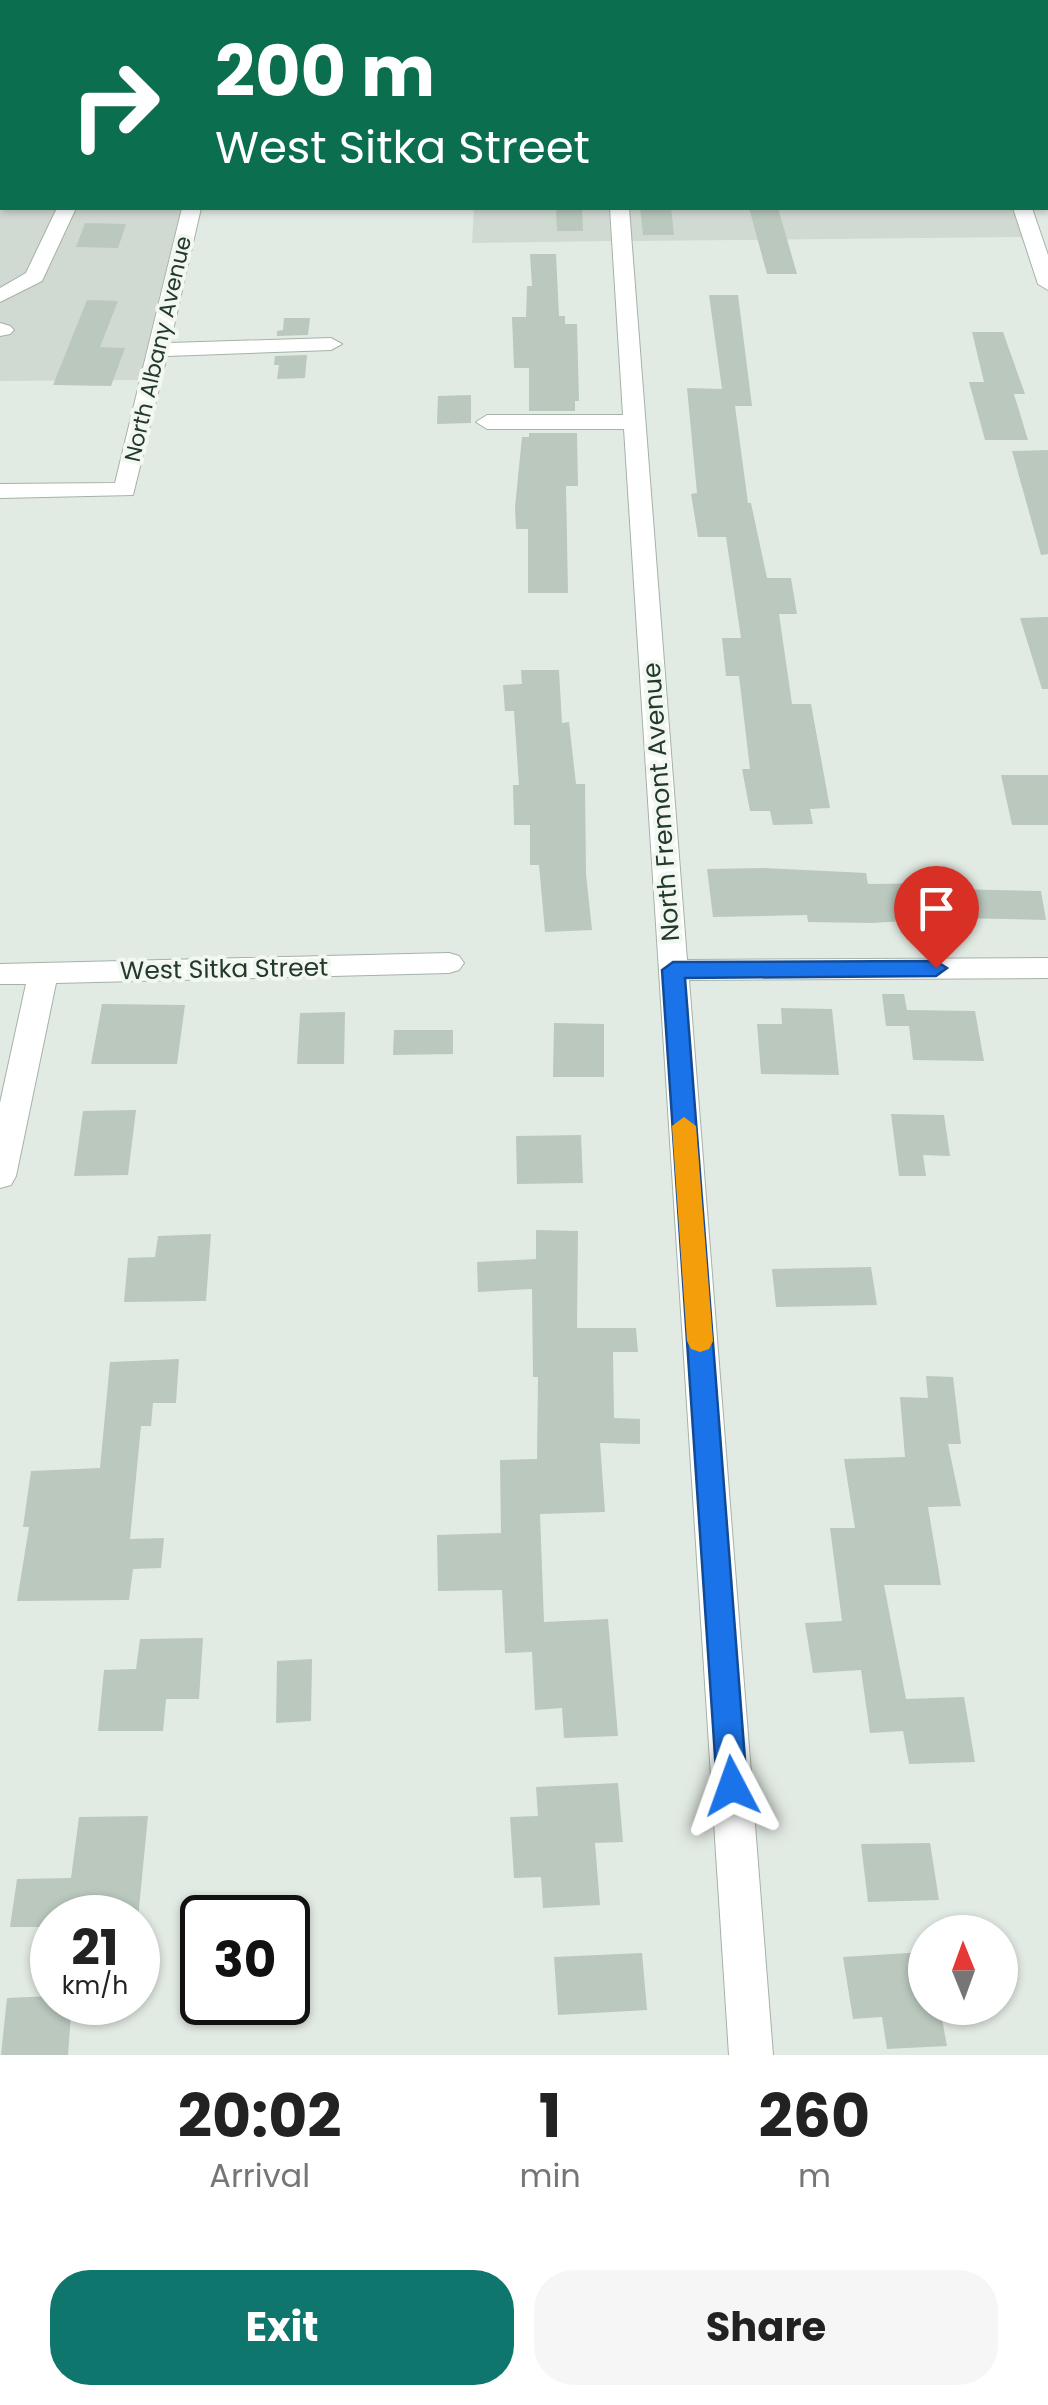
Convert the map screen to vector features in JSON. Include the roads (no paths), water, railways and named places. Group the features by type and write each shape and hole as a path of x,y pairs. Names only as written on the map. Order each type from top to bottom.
{"street":[{"path":"0,296 35,277 65,210"},
{"name":"North Albany Avenue","path":"0,491 125,490 191,210"},
{"name":"North Fremont Avenue","path":"619,210 751,2055"},
{"path":"1023,210 1048,284"},
{"path":"158,350 331,344"},
{"path":"487,422 634,422"},
{"name":"West Sitka Street","path":"0,974 449,963"},
{"path":"673,970 1048,968"},
{"path":"0,1176 43,974"}]}
